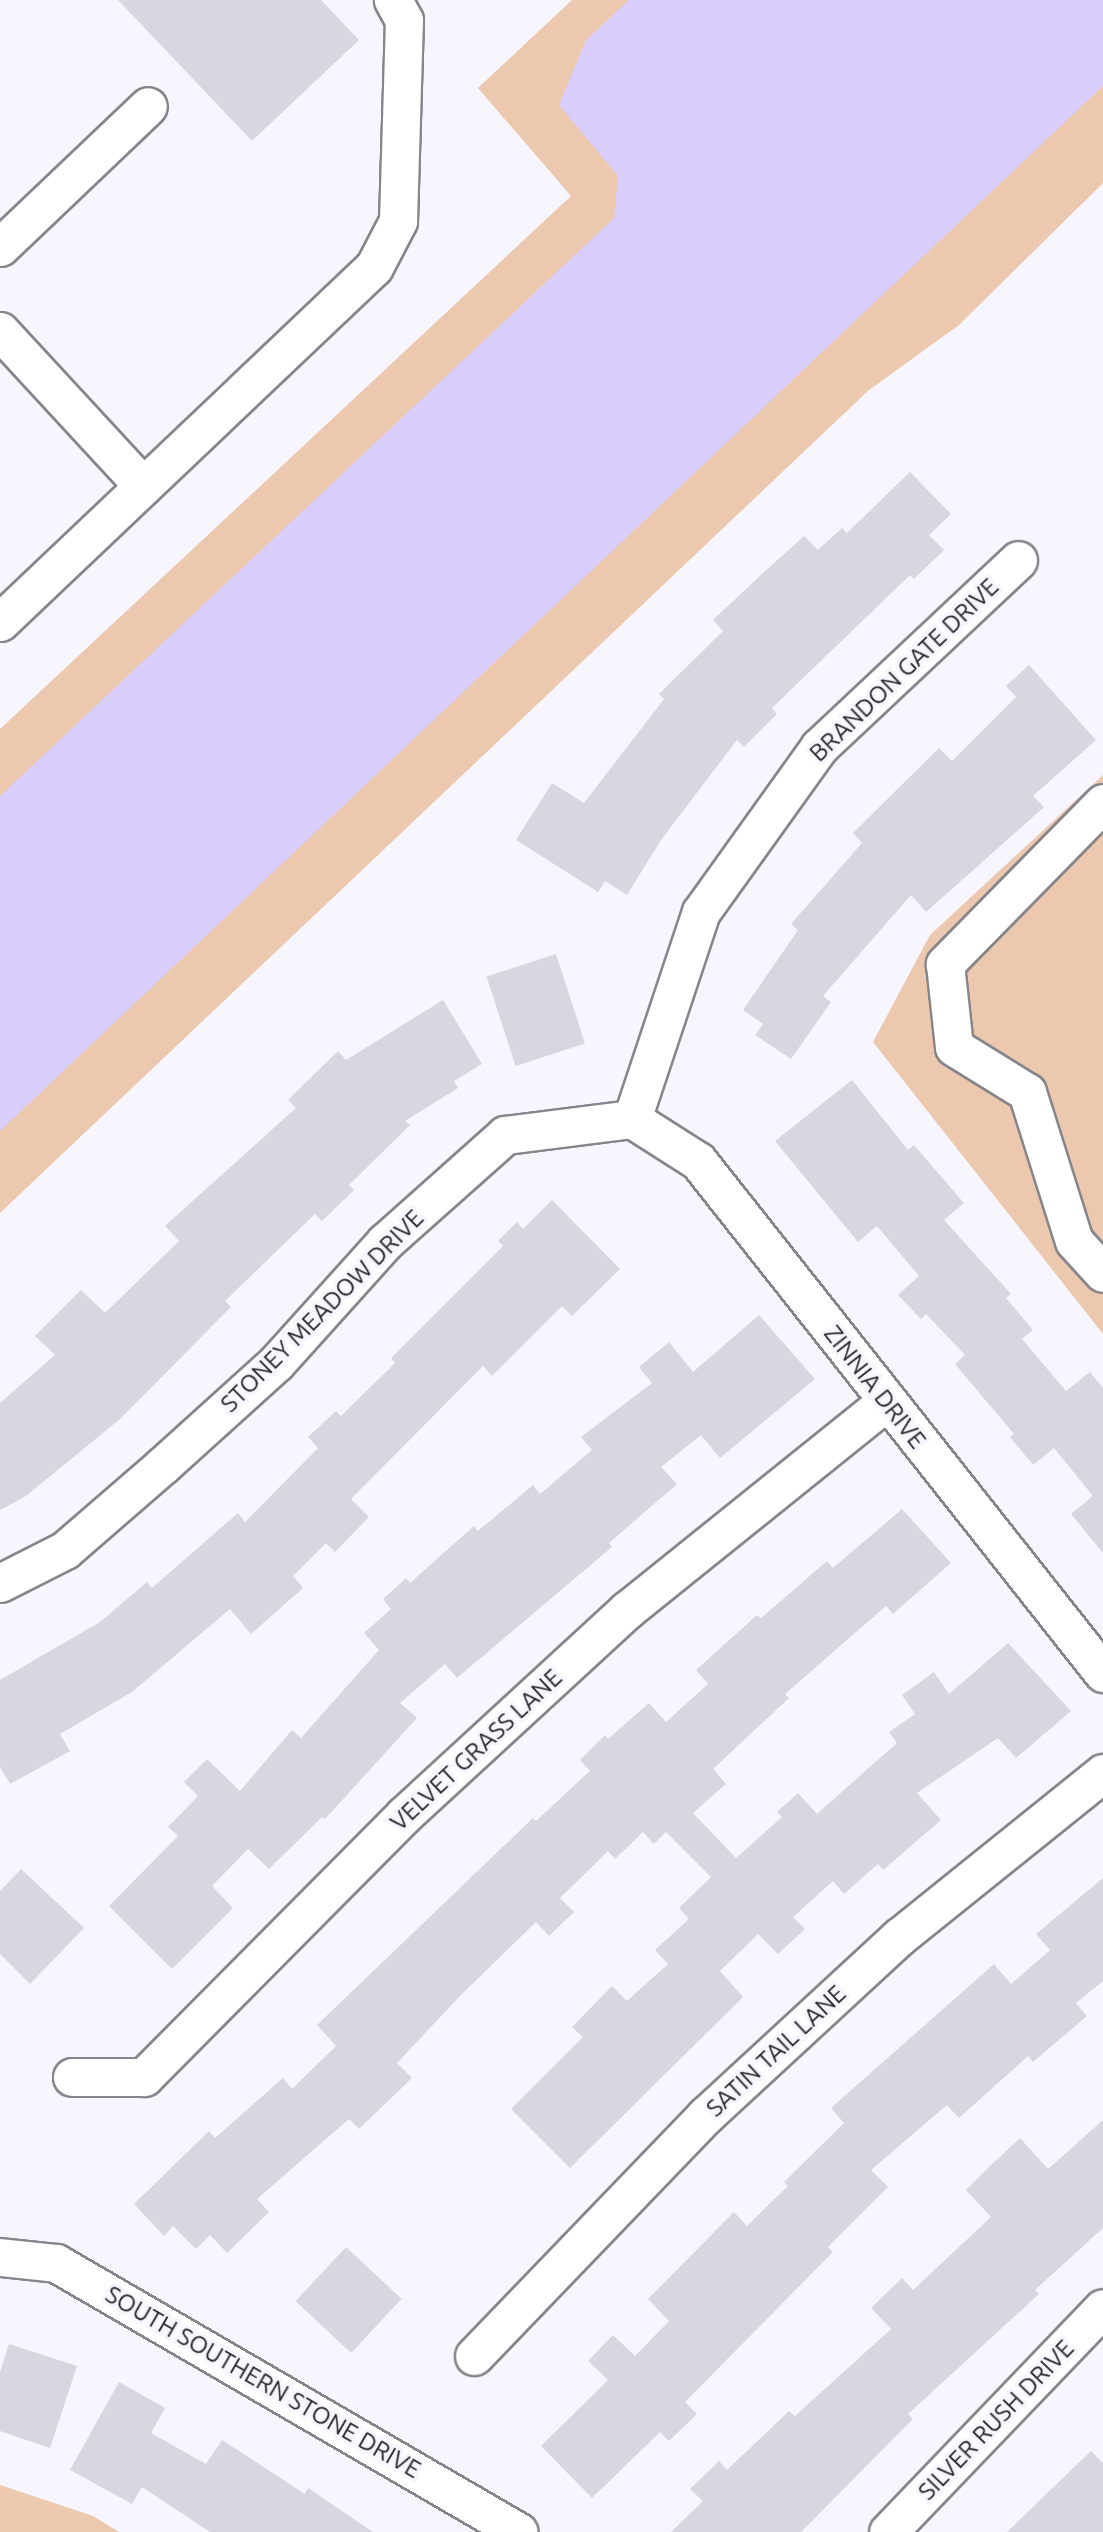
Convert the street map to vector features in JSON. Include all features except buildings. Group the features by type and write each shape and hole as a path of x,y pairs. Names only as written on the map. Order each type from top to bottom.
{"street":[{"path":"0,622 374,267 398,221 404,20 393,0"},
{"path":"0,247 148,106"},
{"path":"0,331 143,486"},
{"name":"BRANDON GATE DRIVE","path":"632,1119 701,912 818,747 1018,560"},
{"path":"1103,803 945,964 954,1047 1027,1092 1074,1241 1103,1273"},
{"name":"ZINNIA DRIVE","path":"632,1119 698,1161 1103,1673"},
{"name":"STONEY MEADOW DRIVE","path":"0,1583 65,1550 163,1465 276,1363 385,1242 505,1135 632,1119"},
{"name":"VELVET GRASS LANE","path":"72,2077 144,2077 404,1815 627,1610 886,1402"},
{"name":"SATIN TAIL LANE","path":"474,2356 706,2115 899,1937 1103,1773"},
{"name":"SOUTH SOUTHERN STONE DRIVE","path":"0,2257 56,2263 519,2532"},
{"name":"SILVER RUSH DRIVE","path":"888,2532 1103,2308"}],"shaded area":[{"path":"572,0 1103,0 1103,183 959,325 869,390 0,1213 0,729 571,196 478,88"},
{"path":"629,0 1103,0 1103,86 0,1131 0,796 614,218 618,176 559,105 586,40"},
{"path":"1103,775 1103,1334 873,1042 930,935"},
{"path":"0,2485 93,2516 119,2532 0,2532"}]}
